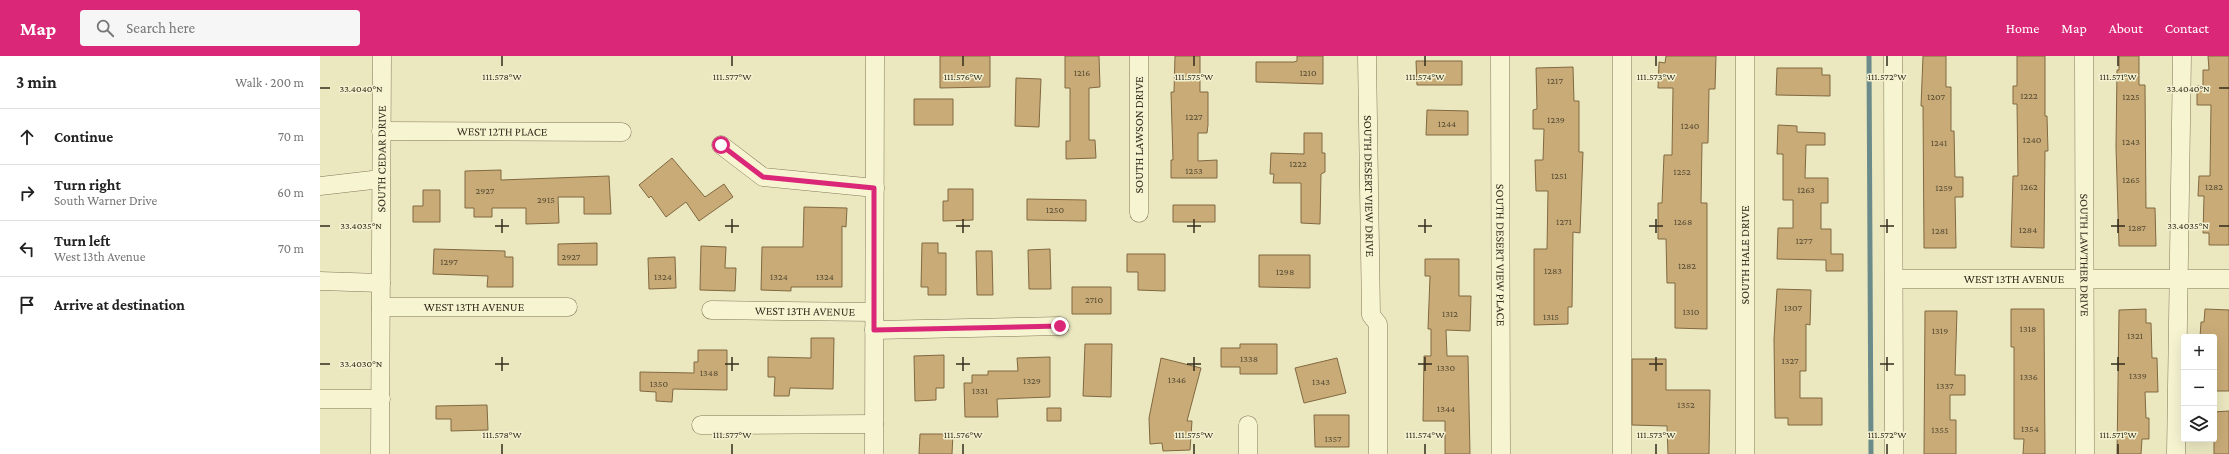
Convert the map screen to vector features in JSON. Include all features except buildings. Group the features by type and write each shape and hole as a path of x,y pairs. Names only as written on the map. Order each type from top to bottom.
{"street":[{"name":"SOUTH CEDAR DRIVE","path":"380,454 382,56"},
{"path":"874,454 875,56"},
{"name":"SOUTH LAWSON DRIVE","path":"1139,56 1139,213"},
{"name":"SOUTH DESERT VIEW DRIVE","path":"1367,56 1372,315 1378,324 1378,454"},
{"name":"SOUTH DESERT VIEW PLACE","path":"1500,56 1501,454"},
{"path":"1622,56 1622,454"},
{"name":"SOUTH HALE DRIVE","path":"1745,56 1745,454"},
{"path":"1893,56 1894,454"},
{"name":"SOUTH LAWTHER DRIVE","path":"2084,56 2085,454"},
{"path":"2176,454 2182,56"},
{"name":"WEST 12TH PLACE","path":"382,131 622,132"},
{"path":"721,145 763,177 874,188"},
{"path":"320,186 381,179"},
{"name":"WEST 13TH AVENUE","path":"1894,279 2229,279"},
{"path":"320,281 381,283"},
{"name":"WEST 13TH AVENUE","path":"381,308 568,307"},
{"name":"WEST 13TH AVENUE","path":"711,310 874,312"},
{"path":"874,330 1060,326"},
{"path":"320,399 381,399"},
{"path":"701,425 874,424"},
{"path":"1248,425 1248,454"}],"waterway":[{"path":"1869,56 1871,454"}],"route":[{"path":"721,145 763,177 874,188 874,330 1060,326"}]}
